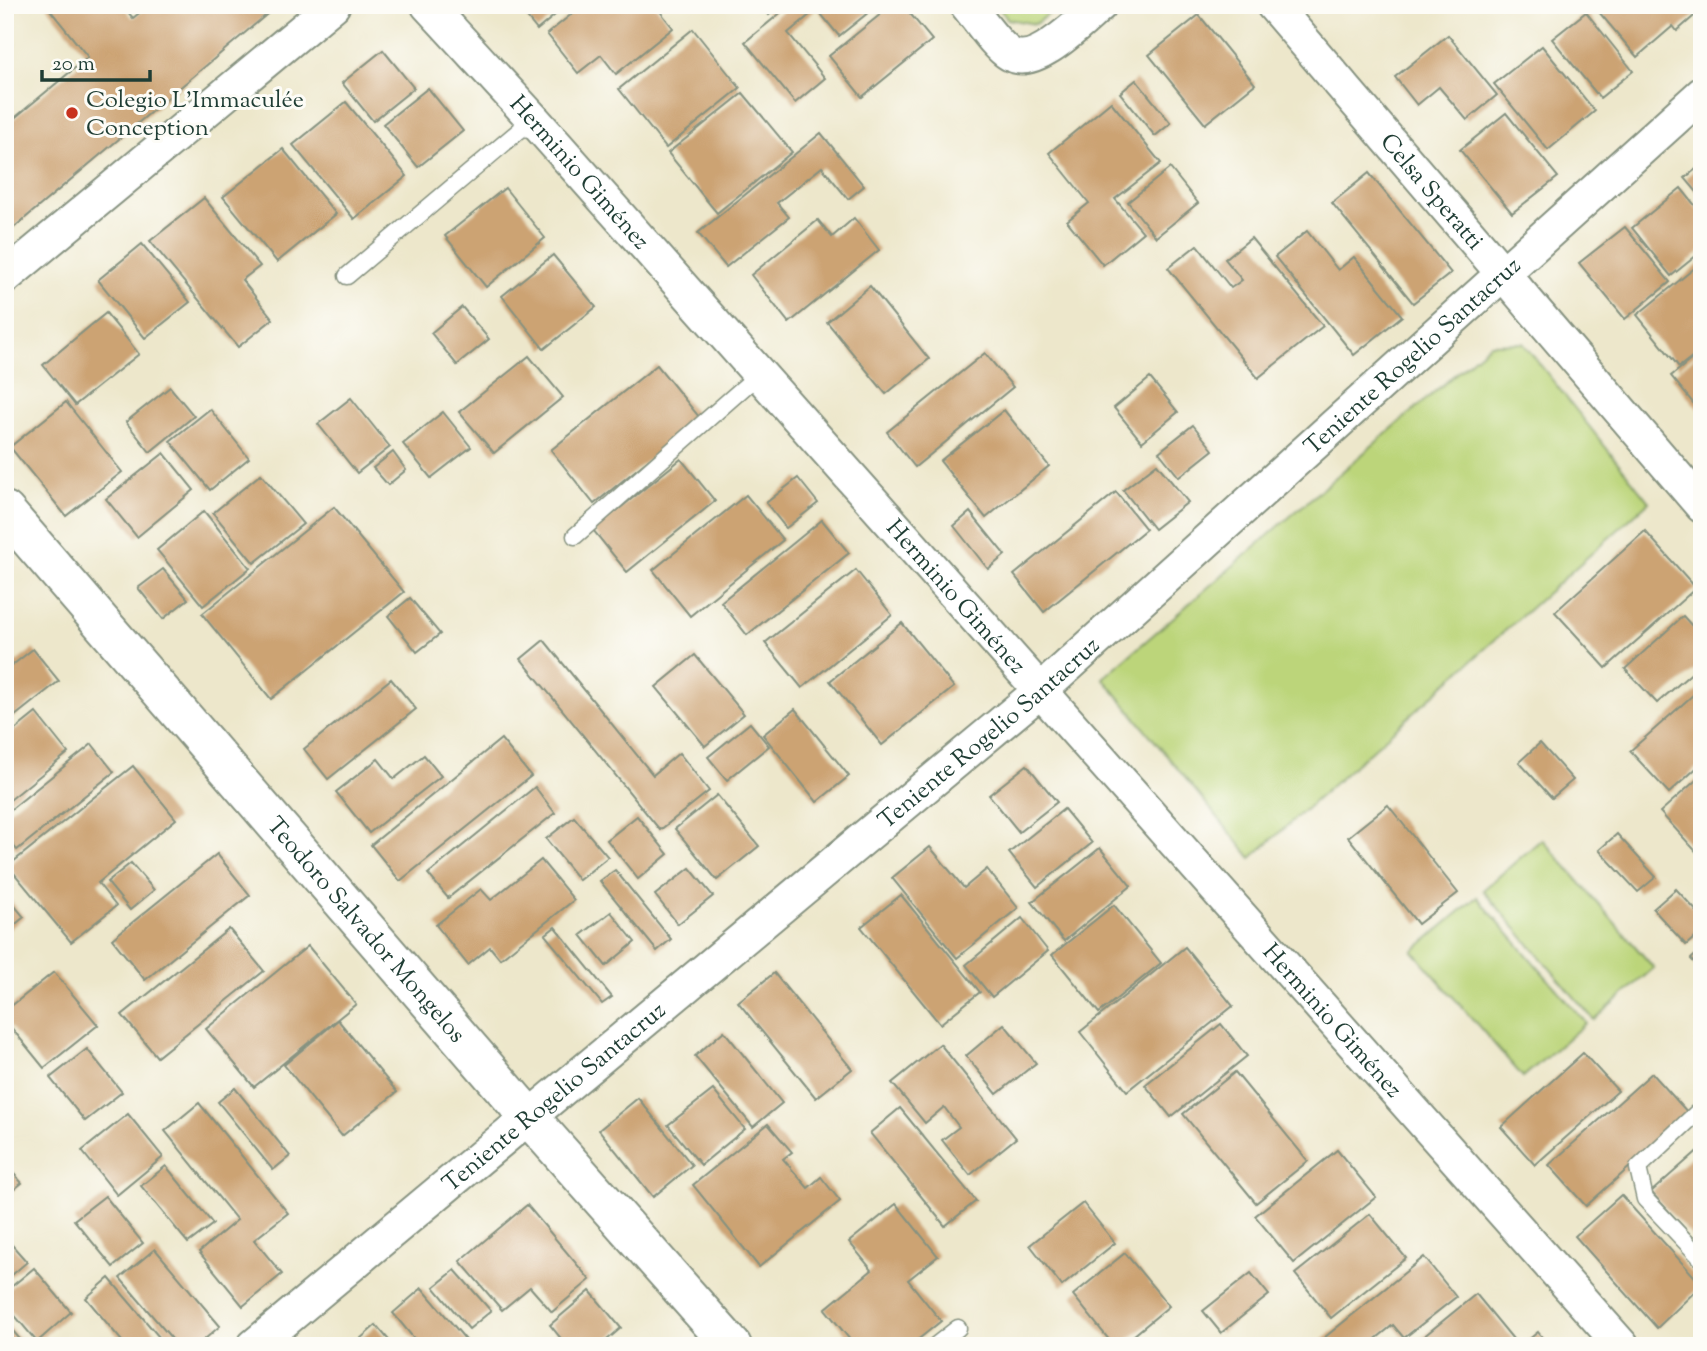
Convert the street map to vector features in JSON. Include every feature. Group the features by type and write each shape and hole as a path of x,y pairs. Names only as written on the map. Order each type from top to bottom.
{"street":[{"path":"5,277 333,5"},
{"name":"Herminio Giménez","path":"428,5 533,119 1622,1346"},
{"path":"967,5 1010,54 1023,57 1038,55 1100,5"},
{"name":"Celsa Speratti","path":"1273,5 1702,506"},
{"name":"Teniente Rogelio Santacruz","path":"254,1346 527,1115 1039,692 1702,94"},
{"name":"Teodoro Salvador Mongelos","path":"5,511 527,1115 732,1346"}],"lane":[{"path":"347,276 533,119"},
{"path":"575,536 758,375"},
{"path":"1702,1108 1638,1168 1645,1199 1702,1259"},
{"path":"934,1346 958,1328"}],"green space":[{"path":"996,5 1061,5 1035,24 1008,19"},
{"path":"1523,343 1649,502 1251,858 1103,678 1490,344"},
{"path":"1542,839 1654,968 1594,1020 1483,890"},
{"path":"1477,897 1586,1023 1523,1077 1413,951"}],"building":[{"name":"Colegio L'Immaculée Conception","path":"46,5 122,5 133,18 149,5 278,5 5,235 5,126 88,57"},
{"path":"517,5 567,5 537,30"},
{"path":"583,5 655,5 673,28 616,74 601,55 578,73 547,34"},
{"path":"761,5 781,5 769,15"},
{"path":"790,5 864,5 869,12 839,36 817,9 788,33 825,78 795,103 745,42"},
{"path":"892,5 903,5 932,40 862,97 829,56"},
{"path":"1593,5 1702,5 1702,9 1677,31 1673,26 1637,57"},
{"path":"1586,12 1633,71 1600,98 1552,39"},
{"path":"1199,15 1255,84 1205,124 1149,55"},
{"path":"693,29 740,88 666,148 619,89"},
{"path":"1448,35 1497,95 1467,120 1439,87 1417,105 1395,77"},
{"path":"1542,46 1595,111 1548,150 1494,84"},
{"path":"383,50 414,88 373,121 342,83"},
{"path":"1136,80 1171,123 1155,136 1120,93"},
{"path":"428,88 463,131 418,167 383,124"},
{"path":"743,93 792,152 717,213 668,153"},
{"path":"346,102 407,176 354,219 293,145"},
{"path":"1111,102 1161,163 1115,199 1143,232 1103,265 1067,221 1089,203 1049,153"},
{"path":"1506,113 1558,177 1512,213 1460,150"},
{"path":"821,133 864,186 848,199 822,167 777,203 789,217 726,267 698,233"},
{"path":"283,149 336,214 277,262 223,197"},
{"path":"1702,164 1702,198 1685,178"},
{"path":"1170,168 1198,203 1156,237 1128,202"},
{"path":"1369,173 1451,273 1413,303 1332,203"},
{"path":"505,188 545,238 486,287 445,236"},
{"path":"1681,188 1702,214 1702,251 1671,276 1632,228"},
{"path":"204,198 260,266 242,280 273,319 238,347 150,241"},
{"path":"854,218 879,250 789,323 751,275 818,220 832,237"},
{"path":"1625,227 1670,282 1625,319 1579,263"},
{"path":"1307,231 1338,270 1354,257 1402,316 1354,355 1275,257"},
{"path":"1251,238 1323,326 1258,378 1168,268 1197,245 1231,288 1242,280 1225,259"},
{"path":"142,244 190,302 145,338 98,280"},
{"path":"553,255 596,307 544,349 502,296"},
{"path":"1702,262 1702,349 1679,367 1637,315"},
{"path":"870,286 929,359 886,394 827,322"},
{"path":"462,307 489,339 457,365 431,333"},
{"path":"106,313 139,354 75,405 43,365"},
{"path":"1702,351 1702,414 1671,376"},
{"path":"985,353 1013,387 915,467 887,432"},
{"path":"529,356 563,397 494,453 459,412"},
{"path":"657,365 700,418 594,504 551,450"},
{"path":"1150,378 1178,412 1142,442 1114,408"},
{"path":"170,387 194,416 150,452 126,422"},
{"path":"351,398 390,447 357,473 318,424"},
{"path":"66,402 122,472 66,516 10,447"},
{"path":"210,409 249,458 210,490 170,441"},
{"path":"1004,410 1049,466 986,518 940,461"},
{"path":"443,412 471,447 431,478 403,444"},
{"path":"1193,425 1213,450 1179,477 1159,452"},
{"path":"393,452 406,470 388,485 373,468"},
{"path":"164,453 194,490 137,537 106,499"},
{"path":"681,459 715,501 627,572 593,530"},
{"path":"1157,464 1188,502 1154,529 1123,490"},
{"path":"261,474 303,524 254,563 213,513"},
{"path":"798,478 818,503 786,528 766,503"},
{"path":"1116,492 1146,529 1044,612 1014,575"},
{"path":"746,495 783,540 690,616 653,570"},
{"path":"334,507 404,592 271,699 202,614"},
{"path":"204,511 250,568 203,606 157,550"},
{"path":"970,512 1005,555 988,569 954,526"},
{"path":"822,520 849,553 747,635 721,602"},
{"path":"1645,531 1696,588 1606,668 1555,612"},
{"path":"163,569 188,599 163,619 138,588"},
{"path":"856,570 892,615 802,688 765,643"},
{"path":"410,598 440,634 417,652 388,616"},
{"path":"1683,616 1702,637 1702,664 1657,703 1625,669"},
{"path":"902,623 954,687 882,745 830,681"},
{"path":"544,640 653,775 679,753 709,791 660,830 521,659"},
{"path":"33,649 59,681 5,724 5,671"},
{"path":"695,655 744,714 705,746 656,687"},
{"path":"391,679 416,709 328,779 304,749"},
{"path":"1702,687 1702,763 1669,793 1630,751"},
{"path":"795,709 849,776 817,802 763,735"},
{"path":"36,713 68,753 5,804 5,738"},
{"path":"750,723 769,746 727,780 708,757"},
{"path":"501,739 531,776 400,881 371,845"},
{"path":"1540,743 1573,780 1552,798 1519,762"},
{"path":"92,744 114,772 17,850 5,835 5,814"},
{"path":"424,755 441,776 369,833 336,792 378,759 394,779"},
{"path":"1027,765 1057,802 1019,832 989,795"},
{"path":"133,766 176,819 98,883 116,906 71,942 8,866"},
{"path":"1702,775 1702,858 1660,812"},
{"path":"535,787 555,813 448,898 428,874"},
{"path":"717,795 759,846 717,880 675,829"},
{"path":"1388,805 1458,893 1418,924 1348,837"},
{"path":"1064,809 1092,843 1037,887 1009,853"},
{"path":"637,816 668,854 638,879 607,840"},
{"path":"574,817 608,857 579,880 546,839"},
{"path":"1617,834 1656,877 1638,892 1599,850"},
{"path":"930,847 964,888 987,869 1018,908 957,958 892,878"},
{"path":"1100,848 1131,886 1064,941 1032,902"},
{"path":"217,854 250,895 145,980 112,939"},
{"path":"541,860 574,900 500,959 490,947 468,965 436,925 481,889 491,900"},
{"path":"131,863 154,890 130,910 107,882"},
{"path":"690,868 713,896 678,924 655,895"},
{"path":"615,870 671,939 657,951 600,881"},
{"path":"1676,889 1702,917 1702,931 1686,945 1653,909"},
{"path":"5,894 24,917 5,933"},
{"path":"901,895 980,992 940,1024 861,927"},
{"path":"1114,905 1161,963 1099,1013 1052,955"},
{"path":"611,912 635,942 606,966 581,935"},
{"path":"1022,918 1048,951 992,997 966,965"},
{"path":"555,927 612,997 602,1004 545,935"},
{"path":"229,929 264,971 157,1057 122,1015"},
{"path":"308,946 356,1004 254,1087 206,1029"},
{"path":"1185,947 1233,1006 1127,1091 1080,1032"},
{"path":"1702,949 1702,971 1691,959"},
{"path":"54,972 98,1025 44,1068 5,1020 5,1011"},
{"path":"774,973 852,1069 816,1098 738,1002"},
{"path":"338,1020 397,1092 342,1136 284,1065"},
{"path":"1004,1024 1036,1063 997,1094 966,1056"},
{"path":"1221,1024 1247,1056 1171,1117 1145,1085"},
{"path":"724,1031 782,1103 753,1127 695,1056"},
{"path":"940,1044 1016,1138 970,1175 942,1140 959,1127 944,1107 925,1123 892,1083"},
{"path":"87,1049 122,1092 85,1121 50,1078"},
{"path":"1583,1053 1618,1091 1535,1165 1501,1127"},
{"path":"1235,1072 1308,1161 1256,1203 1183,1114"},
{"path":"1652,1073 1689,1114 1586,1206 1549,1165"},
{"path":"235,1088 290,1156 273,1170 218,1102"},
{"path":"713,1090 745,1129 701,1165 668,1125"},
{"path":"638,1098 692,1165 653,1197 599,1130"},
{"path":"199,1103 288,1213 254,1240 282,1274 243,1306 199,1252 237,1220 165,1131"},
{"path":"900,1108 976,1201 945,1226 870,1133"},
{"path":"128,1114 163,1157 117,1195 82,1151"},
{"path":"768,1124 792,1152 783,1159 808,1188 821,1177 840,1201 759,1267 693,1185"},
{"path":"1702,1147 1702,1247 1651,1192"},
{"path":"1337,1150 1376,1197 1294,1263 1255,1216"},
{"path":"5,1164 22,1183 5,1197"},
{"path":"166,1166 213,1224 188,1243 141,1186"},
{"path":"1621,1195 1702,1285 1657,1328 1575,1236"},
{"path":"105,1196 143,1243 113,1267 74,1220"},
{"path":"1083,1203 1115,1243 1062,1286 1030,1245"},
{"path":"896,1204 938,1256 908,1280 941,1321 910,1346 855,1346 825,1309 872,1270 849,1242"},
{"path":"527,1205 590,1280 552,1312 530,1287 502,1310 460,1261"},
{"path":"1370,1214 1406,1258 1331,1318 1295,1274"},
{"path":"5,1237 27,1262 5,1281"},
{"path":"155,1249 220,1326 197,1346 178,1346 120,1278"},
{"path":"1125,1253 1169,1306 1121,1346 1114,1346 1073,1295"},
{"path":"1424,1257 1456,1297 1404,1338 1393,1325 1367,1346 1322,1346 1319,1342"},
{"path":"34,1268 71,1312 37,1342 5,1304 5,1292"},
{"path":"455,1270 491,1311 469,1329 434,1287"},
{"path":"1251,1273 1269,1295 1221,1333 1203,1311"},
{"path":"109,1278 159,1337 149,1346 126,1346 86,1298"},
{"path":"422,1288 471,1346 420,1346 393,1313"},
{"path":"590,1291 621,1328 600,1346 567,1346 550,1325"},
{"path":"1476,1294 1513,1339 1505,1346 1412,1346"},
{"path":"5,1322 26,1346 5,1346"},
{"path":"376,1325 394,1346 352,1346"},
{"path":"1538,1332 1549,1346 1521,1346"}],"place":[{"name":"Colegio L'Immaculée Conception","path":"72,113"}]}
